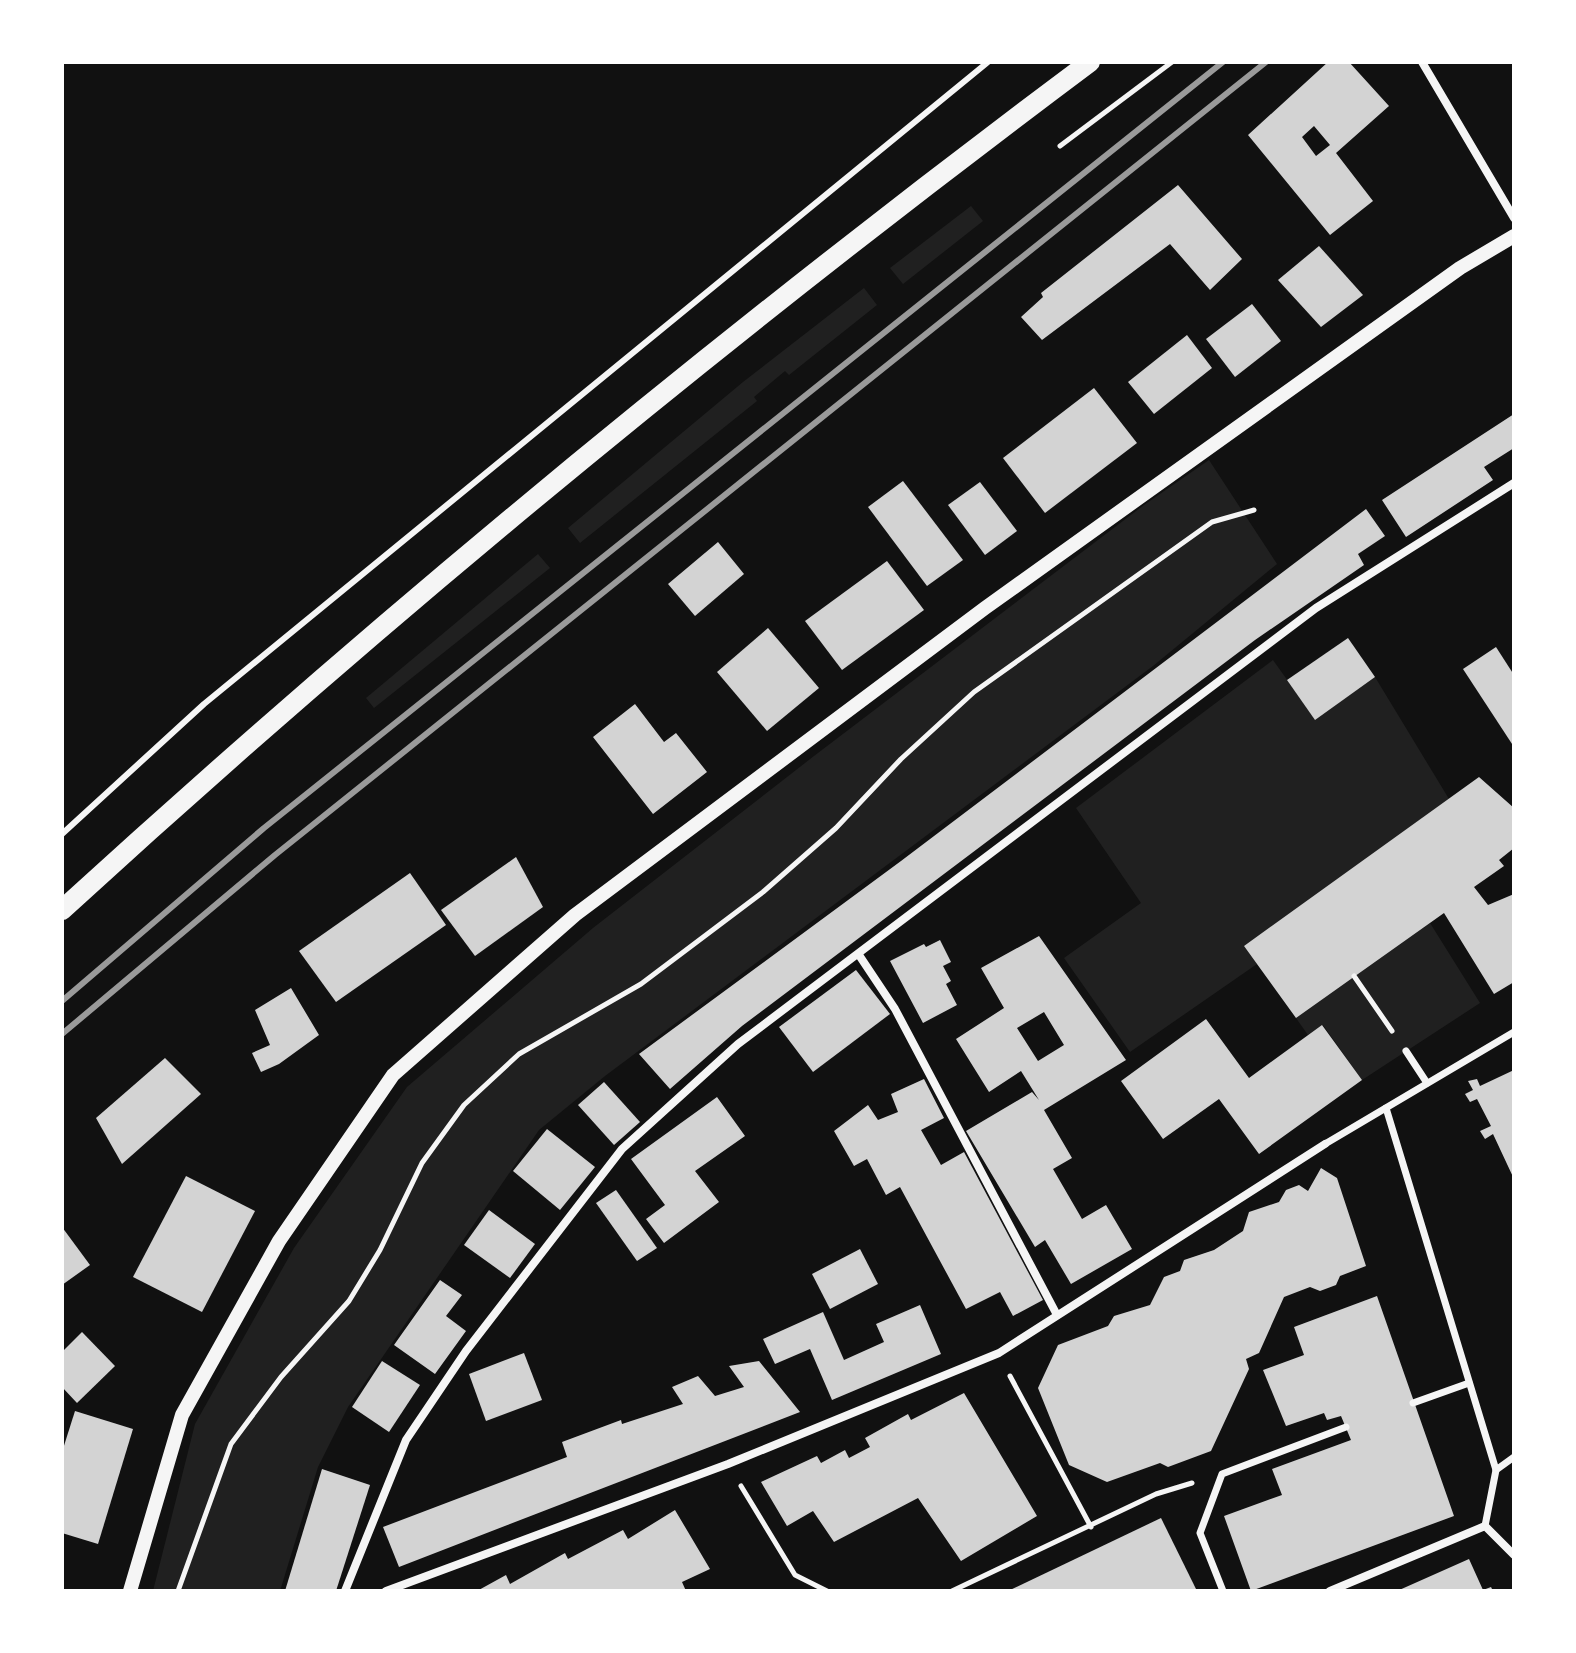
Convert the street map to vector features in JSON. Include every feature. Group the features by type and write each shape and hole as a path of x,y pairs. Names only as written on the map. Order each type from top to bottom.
{"main road":[{"path":"62,910 209,776 714,349 1090,62"}],"street":[{"path":"1422,62 1514,218"},
{"path":"130,1591 182,1415 279,1241 393,1075 575,915 985,608 1460,268 1514,236"},
{"path":"345,1591 406,1440 466,1351 622,1149 738,1044 1316,608 1514,483"},
{"path":"859,955 895,1009 1057,1315"},
{"path":"386,1591 728,1464 999,1353 1325,1144 1514,1032"},
{"path":"1406,1051 1427,1083"},
{"path":"1386,1108 1496,1470 1485,1526"},
{"path":"1413,1403 1469,1383"},
{"path":"1223,1591 1200,1533 1222,1474 1346,1427"},
{"path":"1496,1470 1514,1457"},
{"path":"1485,1526 1514,1555"},
{"path":"1330,1591 1485,1526"}],"lane":[{"path":"62,834 204,704 988,62"}],"path":[{"path":"1060,146 1172,62"},
{"path":"178,1591 231,1444 281,1377 349,1301 380,1250 422,1163 464,1105 519,1054 641,984 763,892 836,828 901,759 974,692 1212,522 1254,510"},
{"path":"1354,976 1406,1051"},
{"path":"999,1353 1091,1527"},
{"path":"728,1464 795,1575 827,1591"},
{"path":"952,1591 1156,1494 1222,1474"}],"shaded area":[{"path":"971,206 983,221 903,284 890,268"},
{"path":"864,288 877,305 789,375 785,371 754,397 757,401 580,543 568,528 743,382"},
{"path":"1209,460 1277,564 1153,666 605,1076 539,1130 348,1407 318,1467 280,1591 153,1591 195,1424 294,1248 407,1087 593,928 1144,505"},
{"path":"538,554 550,568 374,708 366,698"},
{"path":"1273,660 1315,719 1375,677 1449,799 1244,946 1257,964 1130,1052 1064,958 1141,903 1076,808"},
{"path":"1430,923 1480,1003 1362,1080 1323,1025 1308,1035 1296,1018"}],"building":[{"path":"1328,62 1349,62 1389,106 1336,153 1373,201 1330,235 1248,135","holes":["1314,126 1330,145 1316,156 1302,137"]},
{"path":"1178,185 1242,259 1210,290 1170,244 1042,340 1021,317 1043,297 1041,293"},
{"path":"1319,246 1363,295 1321,327 1278,280"},
{"path":"1252,304 1281,341 1235,377 1206,339"},
{"path":"1187,335 1212,368 1154,414 1128,382"},
{"path":"1094,388 1137,443 1045,513 1003,458"},
{"path":"1514,414 1514,448 1484,467 1493,480 1406,537 1382,500"},
{"path":"903,481 963,560 927,586 868,507"},
{"path":"980,482 1017,531 985,555 948,505"},
{"path":"1366,509 1385,536 1358,554 1364,565 1255,640 742,1026 670,1089 639,1054 901,861"},
{"path":"718,542 744,574 695,616 668,584"},
{"path":"887,561 924,610 842,670 805,621"},
{"path":"768,628 819,688 767,731 717,672"},
{"path":"1348,638 1375,677 1315,720 1287,680"},
{"path":"1496,647 1514,675 1514,747 1463,669"},
{"path":"635,704 664,742 676,733 707,772 653,814 593,737"},
{"path":"1479,777 1514,808 1514,848 1499,860 1504,866 1474,887 1488,905 1514,894 1514,982 1494,994 1444,913 1296,1018 1244,946"},
{"path":"516,857 543,907 475,956 441,910"},
{"path":"410,873 446,925 336,1002 299,951"},
{"path":"1039,936 1126,1060 1044,1110 1072,1158 1053,1169 1082,1219 1106,1205 1132,1249 1071,1284 1045,1240 1035,1247 966,1131 1032,1092 1039,1100 1021,1071 989,1092 956,1039 1004,1008 981,968","holes":["1044,1012 1064,1045 1038,1061 1017,1028"]},
{"path":"940,940 951,962 943,966 951,981 946,984 957,1005 923,1023 890,961 924,944 926,947"},
{"path":"856,970 890,1014 813,1072 779,1027"},
{"path":"291,988 319,1035 279,1064 261,1072 252,1053 270,1045 255,1010"},
{"path":"1206,1019 1249,1078 1322,1025 1362,1080 1259,1154 1219,1099 1163,1139 1121,1081"},
{"path":"165,1058 201,1094 122,1164 96,1118"},
{"path":"1514,1070 1514,1179 1493,1134 1485,1139 1480,1131 1491,1126 1477,1099 1470,1102 1465,1094 1473,1090 1468,1081 1477,1079 1480,1086"},
{"path":"924,1079 944,1118 921,1130 941,1165 964,1152 1043,1300 1013,1316 1000,1292 966,1309 900,1187 886,1195 867,1159 854,1166 834,1131 868,1105 878,1120 898,1112 891,1094"},
{"path":"604,1082 640,1122 614,1145 578,1105"},
{"path":"717,1097 745,1136 695,1171 719,1202 664,1243 646,1219 665,1205 631,1159"},
{"path":"547,1129 595,1167 560,1210 513,1171"},
{"path":"1321,1168 1337,1178 1366,1266 1340,1276 1336,1285 1320,1291 1310,1287 1284,1297 1259,1353 1246,1359 1249,1369 1211,1451 1168,1467 1160,1463 1107,1482 1069,1465 1038,1388 1058,1345 1108,1326 1114,1316 1150,1305 1164,1277 1180,1271 1184,1260 1214,1250 1243,1231 1249,1212 1279,1202 1286,1190 1299,1185 1308,1191"},
{"path":"186,1176 255,1211 202,1312 133,1277"},
{"path":"616,1190 657,1248 637,1261 596,1203"},
{"path":"489,1210 535,1244 510,1278 464,1245"},
{"path":"62,1227 90,1265 62,1285"},
{"path":"860,1249 878,1284 830,1309 812,1274"},
{"path":"440,1280 462,1295 446,1316 466,1331 435,1374 394,1345"},
{"path":"1377,1296 1454,1516 1251,1591 1224,1516 1282,1495 1272,1469 1351,1440 1341,1416 1327,1420 1324,1413 1286,1426 1263,1370 1304,1355 1294,1327"},
{"path":"920,1305 941,1354 832,1400 810,1349 775,1364 763,1339 823,1312 844,1360 884,1342 876,1324"},
{"path":"82,1332 115,1366 77,1403 62,1387 62,1352"},
{"path":"524,1353 542,1400 486,1421 469,1374"},
{"path":"382,1361 420,1385 389,1432 352,1407"},
{"path":"759,1361 800,1412 399,1567 383,1527 567,1457 562,1442 621,1420 622,1424 683,1404 672,1387 698,1376 715,1396 744,1387 729,1366"},
{"path":"964,1393 1037,1516 961,1561 918,1498 834,1542 813,1511 787,1526 761,1482 817,1456 821,1463 845,1450 849,1458 870,1447 865,1438 908,1414 911,1420"},
{"path":"75,1411 133,1429 98,1544 62,1533 62,1452"},
{"path":"322,1469 370,1485 336,1591 285,1591"},
{"path":"675,1510 710,1569 682,1582 686,1591 477,1591 506,1575 510,1584 565,1553 568,1559 623,1530 628,1539"},
{"path":"1161,1518 1197,1591 1008,1591"},
{"path":"1469,1559 1483,1590 1491,1587 1493,1591 1397,1591"}],"railway":[{"path":"62,1001 264,828 1223,62"},
{"path":"62,1034 275,855 1266,62"}]}
